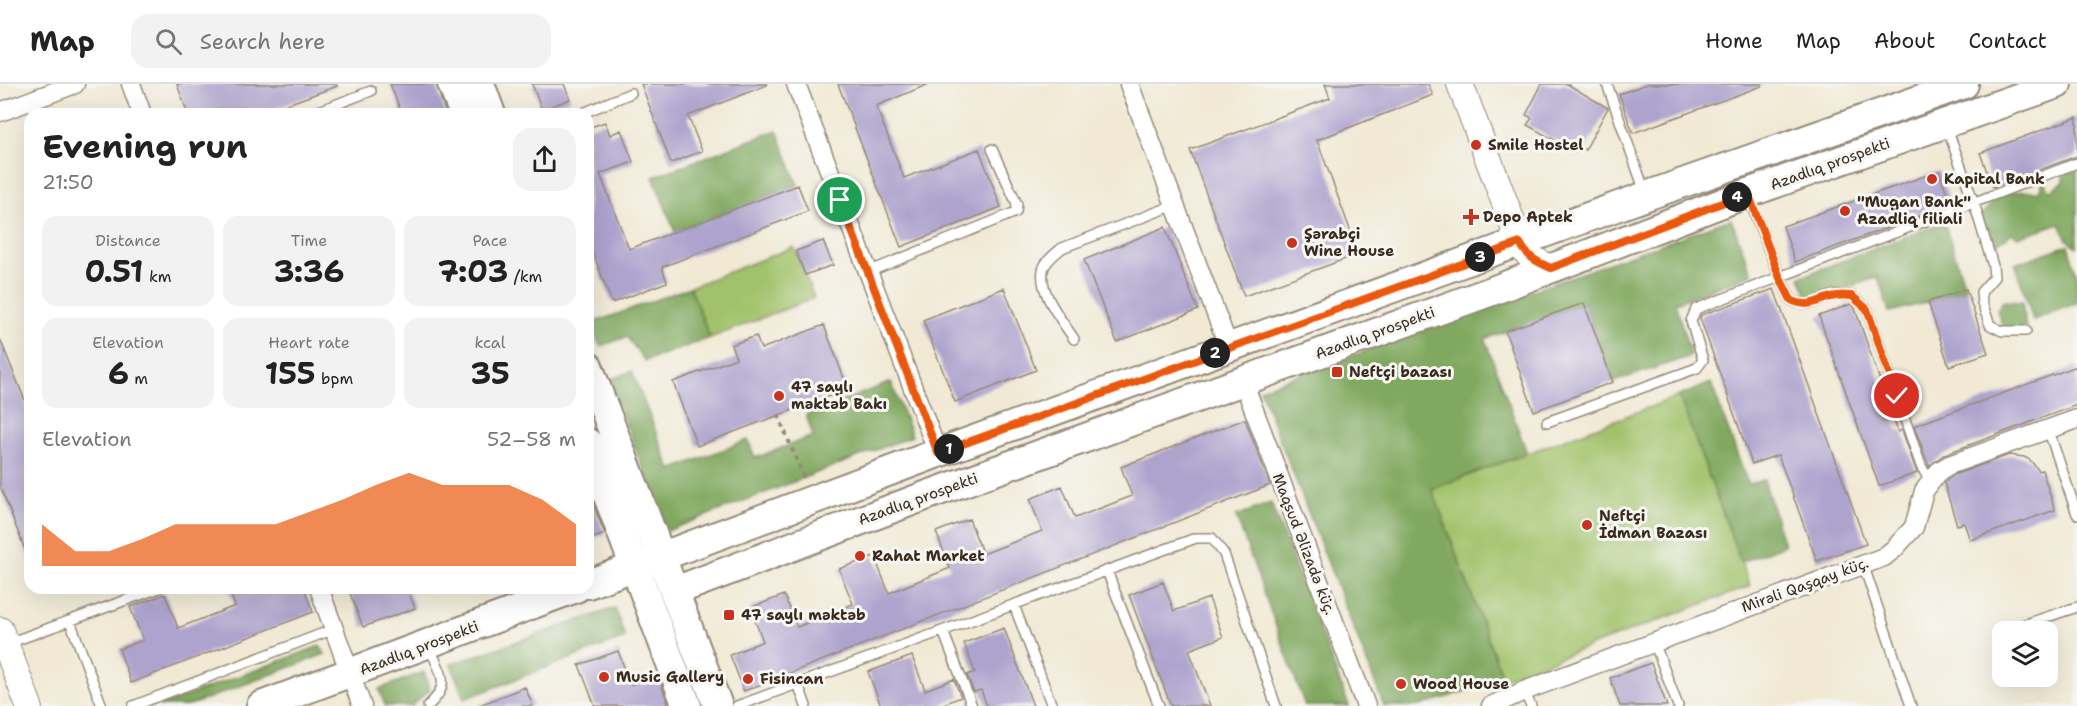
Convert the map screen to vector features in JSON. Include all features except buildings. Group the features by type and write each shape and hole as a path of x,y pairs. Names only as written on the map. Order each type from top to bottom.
{"main road":[{"path":"452,84 462,108"},
{"path":"480,84 489,108"},
{"path":"1460,84 1523,250 1537,262 1551,268"},
{"name":"Azadlıq prospekti","path":"627,560 664,545 814,500 1647,196 1964,84"},
{"name":"Azadlıq prospekti","path":"683,594 936,492 1551,268 1748,193 2057,84"},
{"path":"1891,110 1901,114 1905,121 1905,130 1901,139"},
{"path":"594,380 683,594 718,706"},
{"path":"594,461 627,560 654,619 687,706"},
{"path":"594,580 627,560"},
{"name":"Azadlıq prospekti","path":"261,706 560,594"},
{"path":"3,637 29,706"}],"street":[{"path":"0,112 75,84"},
{"path":"131,84 140,108"},
{"path":"796,84 938,453"},
{"path":"1129,84 1229,348"},
{"name":"Maqsud Əlizadə küç.","path":"1242,381 1366,706"},
{"path":"1930,481 1939,471 1949,465 2077,419"},
{"name":"Mirəli Qaşqay küç.","path":"1491,706 1528,698 1654,642 1884,557 1914,527 1924,491 1930,481"},
{"path":"321,594 362,706"}],"lane":[{"path":"1610,85 1647,196"},
{"path":"327,108 371,91"},
{"path":"594,109 631,93"},
{"path":"1945,122 1974,203 1993,267 1994,277 1981,292 1982,303 1990,325 2002,330 2026,332"},
{"path":"868,272 1016,212 1017,204 992,149"},
{"path":"1547,422 1697,368 1702,360 1691,321 1696,309 2077,163"},
{"path":"1748,193 1780,278 1791,300 1811,305 1837,296 1852,296 1867,309 1921,466 1930,481"},
{"path":"1074,339 1045,291 1043,270 1048,261 1062,248 1175,205"},
{"path":"2048,429 2077,514"},
{"path":"737,706 1196,538 1212,538 1224,554 1276,706"},
{"path":"1863,564 1911,706"},
{"path":"1107,571 1159,706"},
{"path":"3,637 70,621 143,594"},
{"path":"1014,605 1052,706"},
{"path":"2035,621 2077,607"},
{"path":"70,621 102,706"},
{"path":"133,706 334,629"},
{"path":"943,631 972,706"},
{"path":"1654,642 1678,706"},
{"path":"428,644 443,681 443,688 439,696 428,706"},
{"path":"798,684 806,706"}],"path":[{"path":"778,415 814,500"}],"green space":[{"path":"777,130 798,185 675,232 653,177"},
{"path":"2077,170 2077,247 2067,240 2060,223 2018,237 2012,233 1991,246 1981,222 1982,216 2002,192 2039,191 2044,180 2050,191 2064,182 2063,172"},
{"path":"1731,219 1752,274 1675,303 1691,356 1613,382 1584,303 1485,339 1527,453 1432,489 1503,679 1420,706 1384,706 1260,389"},
{"path":"1944,222 1966,289 1889,312 1878,277 1809,301 1800,277"},
{"path":"2068,245 2077,276 2077,303 2033,320 2015,264"},
{"path":"794,247 814,298 710,338 690,287"},
{"path":"690,287 710,338 645,361 627,337 600,346 594,333 594,323"},
{"path":"2003,301 2022,302 2026,329 2003,327 1997,310"},
{"path":"632,371 671,470 748,440 755,458 813,436 806,415 891,382 912,436 667,531 609,380"},
{"path":"1711,383 1748,484 1764,480 1784,545 1741,562 1679,396"},
{"name":"Neftçi İdman Bazası","path":"1679,396 1750,586 1503,679 1432,489"},
{"path":"1271,503 1349,706 1305,706 1236,516"},
{"path":"615,608 625,638 464,699 451,664"},
{"path":"320,646 325,654 188,706 159,706"},
{"path":"424,672 430,690 413,706 385,706 379,689"}],"place":[{"name":"Smile Hostel","path":"1476,145"},
{"name":"Kapital Bank","path":"1932,179"},
{"name":"\"Mugan Bank\" Azadliq filiali","path":"1845,211"},
{"name":"Depo Aptek","path":"1471,217"},
{"name":"Şərabçi Wine House","path":"1292,243"},
{"name":"Neftçi bazası","path":"1337,372"},
{"name":"47 saylı məktəb Bakı","path":"779,396"},
{"name":"Neftçi İdman Bazası","path":"1587,525"},
{"name":"Rahat Market","path":"860,556"},
{"name":"47 saylı məktəb","path":"729,615"},
{"name":"Music Gallery","path":"604,677"},
{"name":"Fisincan","path":"748,679"},
{"name":"Wood House","path":"1401,684"}],"route":[{"path":"840,200 938,453 1520,243 1529,256 1551,268 1748,193 1780,278 1791,300 1811,305 1837,296 1852,296 1867,309 1897,396"}]}
